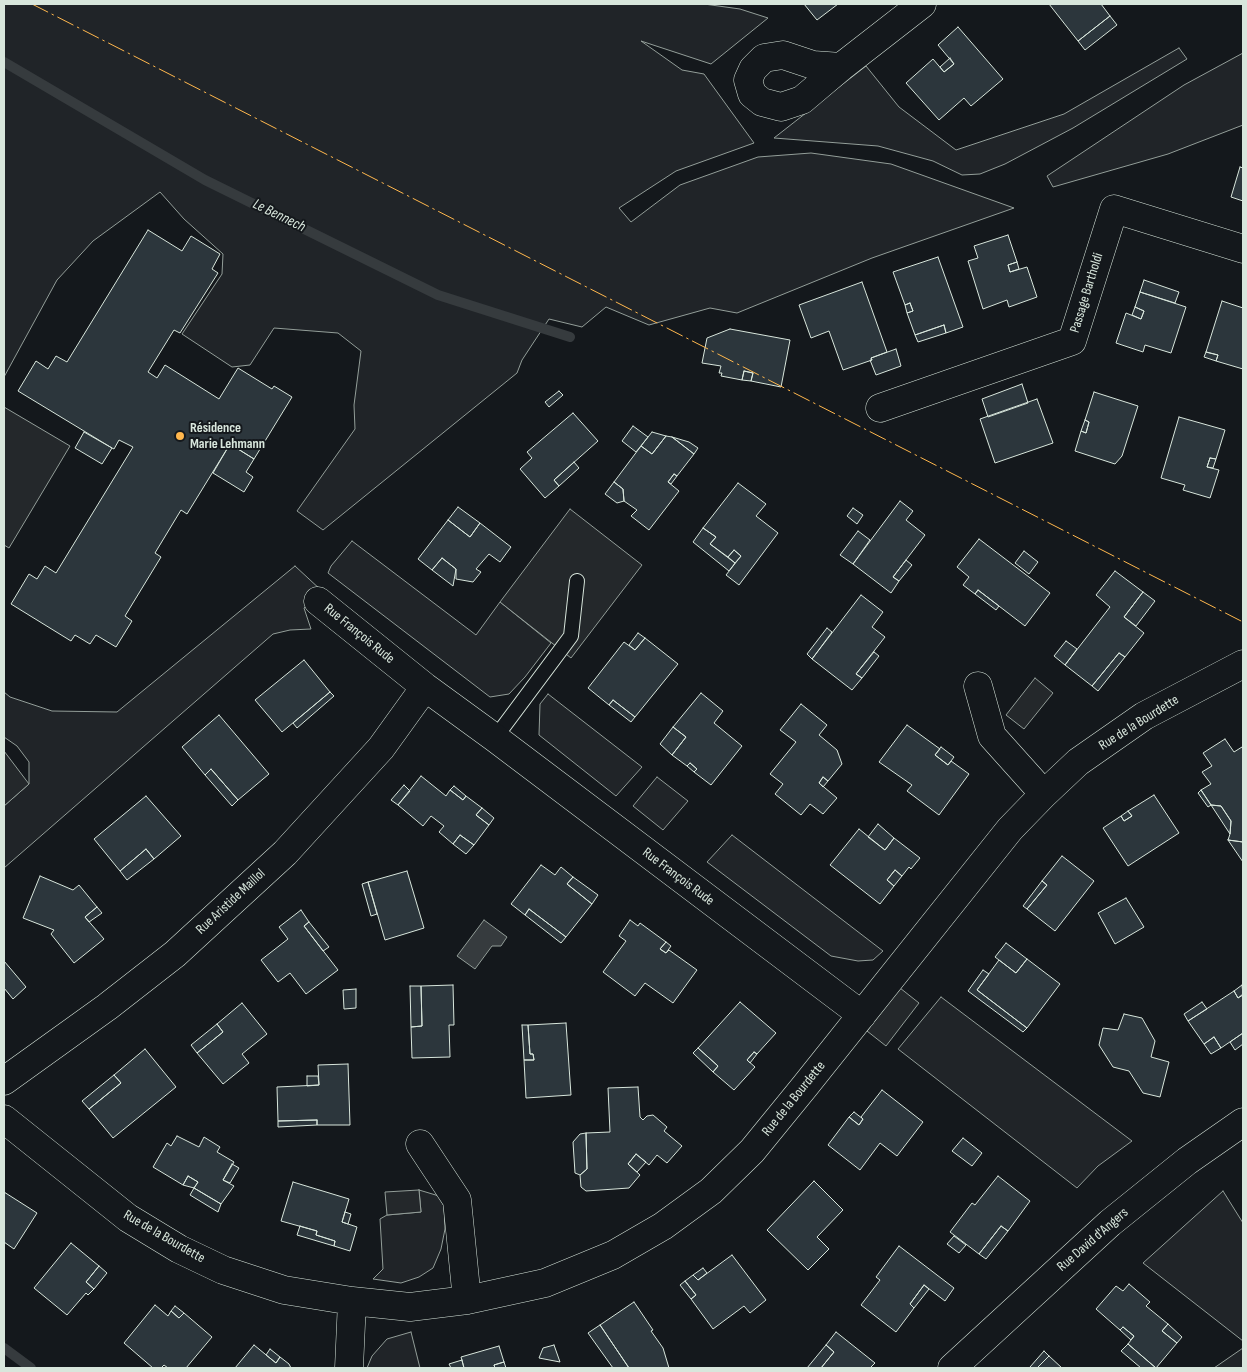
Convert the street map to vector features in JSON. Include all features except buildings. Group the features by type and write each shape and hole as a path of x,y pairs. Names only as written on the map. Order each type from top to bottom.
{"street":[{"path":"841,67 922,4"},
{"name":"Passage Bartholdi","path":"880,408 1072,340 1114,209 1243,249"},
{"name":"Rue François Rude","path":"318,601 425,687 862,1015"},
{"name":"Rue de la Bourdette","path":"4,1119 128,1218 179,1249 223,1270 284,1290 352,1301 410,1306 467,1300 545,1283 613,1255 663,1226 711,1191 752,1151 1010,829 1044,794 1078,762 1144,716 1243,664"},
{"path":"978,686 992,736 1044,794"},
{"name":"Rue Aristide Maillol","path":"4,1081 107,1007 175,954 278,860 381,748 425,687"},
{"name":"Rue David d'Angers","path":"952,1368 1110,1223 1187,1161 1243,1122"},
{"path":"420,1144 457,1200 467,1300"},
{"path":"349,1368 352,1301"}],"lane":[{"path":"495,738 571,636 577,581"}],"shaded area":[{"path":"4,4 704,4 740,9 768,18 711,64 641,41 682,70 704,74 754,143 676,171 619,208 631,222 680,185 758,157 811,153 891,164 1014,208 872,258 737,313 710,308 649,325 606,307 582,327 549,319 522,360 517,373 323,530 297,511 355,429 354,405 361,351 338,333 274,328 250,365 232,367 182,334 222,274 223,254 184,219 160,192 93,241 57,280 4,377"},
{"path":"1179,48 1187,59 1073,128 1005,164 980,174 962,175 933,161 878,146 774,138 866,66 899,107 956,150 1064,114"},
{"path":"1243,53 1243,125 1168,154 1053,187 1047,176 1184,85"},
{"path":"4,407 70,446 9,548 4,545"},
{"path":"570,509 642,565 571,658 500,602"},
{"path":"352,541 476,635 500,602 551,643 525,677 509,694 490,697 328,573 331,566"},
{"path":"295,566 322,591 304,608 311,629 290,630 273,634 4,868 4,806 29,784 29,762 17,746 4,737 4,692 10,697 52,711 117,712"},
{"path":"1035,678 1053,693 1024,729 1006,715"},
{"path":"548,694 642,767 616,796 539,735 540,704"},
{"path":"4,751 29,784 4,806"},
{"path":"657,777 688,801 663,830 633,806"},
{"path":"732,835 883,951 873,960 858,961 831,956 707,862"},
{"path":"484,920 507,937 501,946 492,946 475,969 457,956"},
{"path":"900,988 919,1003 886,1046 867,1031"},
{"path":"941,997 1132,1141 1098,1166 1077,1188 898,1049"},
{"path":"419,1190 439,1196 444,1206 445,1229 441,1249 433,1268 419,1277 401,1283 373,1279 383,1269 380,1219 387,1215 421,1212"},
{"path":"419,1190 421,1212 387,1215 385,1192"},
{"path":"1223,1191 1243,1223 1243,1341 1143,1263"},
{"path":"411,1332 420,1368 367,1368 372,1356 387,1339"},
{"path":"1243,1348 1243,1368 1214,1368"}],"waterway":[{"name":"Le Bennech","path":"4,62 205,180 438,295 570,337"},
{"path":"4,1348 31,1368"}],"power":[{"path":"32,4 1243,622"}],"place":[{"name":"Résidence Marie Lehmann","path":"180,436"}]}
